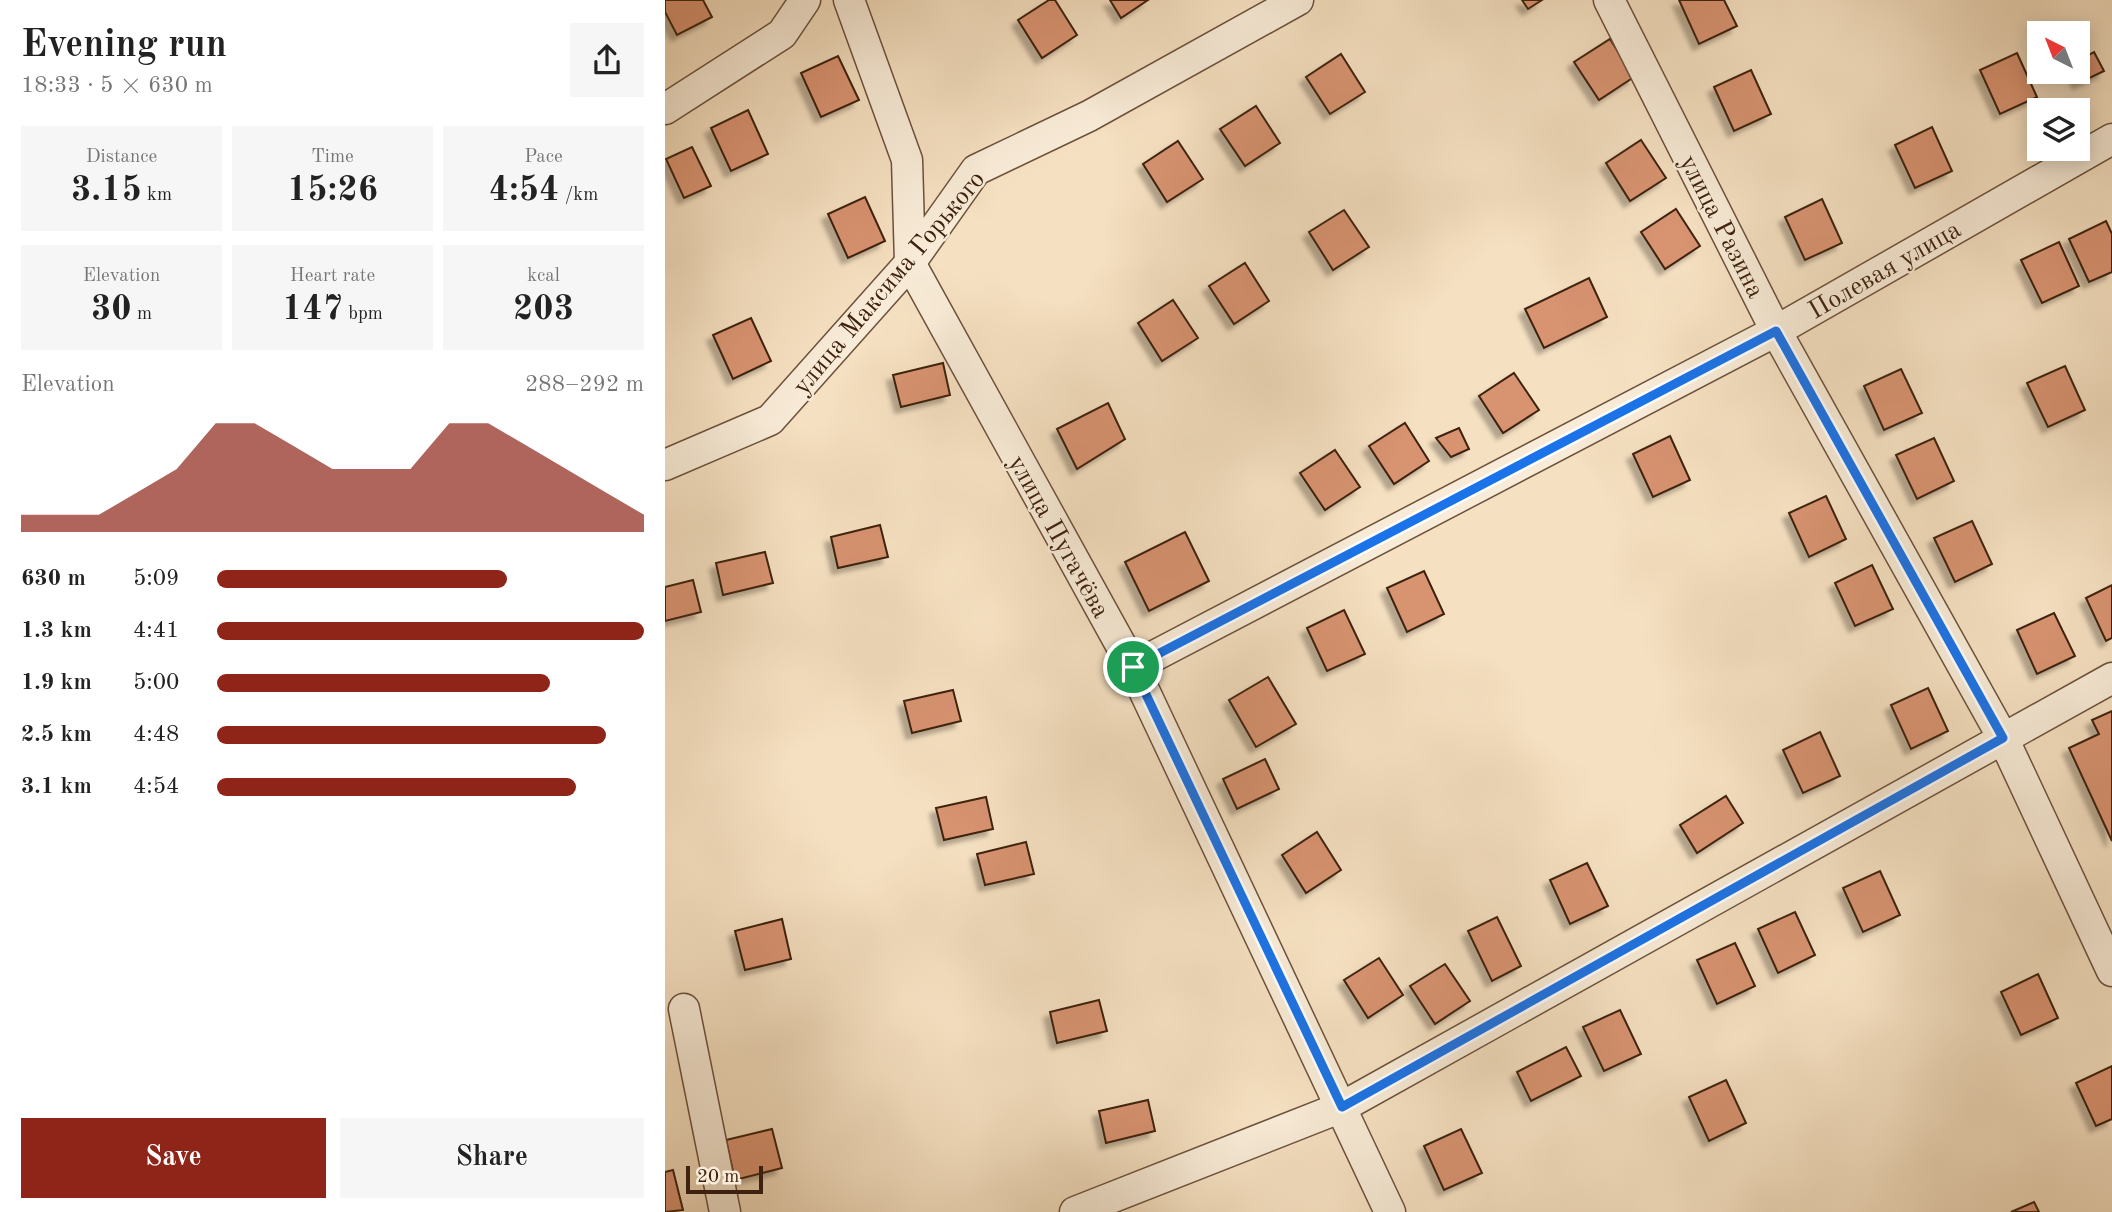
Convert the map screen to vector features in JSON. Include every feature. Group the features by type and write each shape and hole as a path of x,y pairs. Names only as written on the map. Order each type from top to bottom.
{"street":[{"path":"665,109 782,34 805,0"},
{"name":"улица Пугачёва","path":"849,0 907,160 910,263 1133,667 1390,1212"},
{"name":"улица Максима Горького","path":"665,465 770,420 910,263 976,170 1089,116 1298,0"},
{"name":"улица Разина","path":"1609,0 1776,331 2003,738 2112,971"},
{"name":"Полевая улица","path":"1133,667 1776,331 2112,139"},
{"path":"1075,1212 1342,1107 2112,678"},
{"path":"684,1009 725,1212"}],"building":[{"path":"665,0 703,0 712,17 677,35 665,12"},
{"path":"1049,0 1055,0 1077,35 1042,58 1018,20"},
{"path":"1110,0 1148,0 1121,18"},
{"path":"1522,0 1542,0 1528,9"},
{"path":"1679,0 1724,0 1737,26 1699,44"},
{"path":"1610,39 1634,77 1599,100 1574,62"},
{"path":"2094,52 2104,71 2090,78 2090,54"},
{"path":"2017,53 2027,75 2027,84 2031,84 2037,97 2027,98 2027,102 2000,114 1980,70"},
{"path":"1341,54 1365,92 1330,114 1306,77"},
{"path":"838,56 859,100 821,117 801,73"},
{"path":"1751,70 1771,114 1734,131 1714,87"},
{"path":"1256,106 1280,143 1245,166 1220,129"},
{"path":"748,110 768,154 731,171 711,128"},
{"path":"1932,127 1952,171 1915,188 1895,145"},
{"path":"1641,140 1666,178 1630,201 1606,163"},
{"path":"1178,141 1203,179 1167,202 1143,164"},
{"path":"692,147 711,186 684,198 666,159"},
{"path":"865,197 885,241 848,258 828,214"},
{"path":"1822,199 1842,243 1805,260 1785,217"},
{"path":"1676,209 1700,246 1665,269 1641,232"},
{"path":"1344,210 1369,247 1333,270 1309,232"},
{"path":"2106,221 2112,234 2112,272 2089,282 2069,239"},
{"path":"2059,242 2079,286 2042,303 2021,260"},
{"path":"1245,263 1269,301 1234,324 1209,286"},
{"path":"1589,278 1607,317 1544,348 1525,309"},
{"path":"1173,300 1198,338 1162,361 1138,323"},
{"path":"751,318 771,361 733,379 713,335"},
{"path":"943,363 950,395 901,407 893,375"},
{"path":"2065,366 2085,410 2048,427 2027,383"},
{"path":"1901,369 1922,413 1884,430 1864,386"},
{"path":"1514,373 1539,410 1503,433 1479,396"},
{"path":"1108,403 1125,439 1077,469 1057,429"},
{"path":"1405,423 1429,461 1394,484 1369,446"},
{"path":"1459,428 1469,449 1451,457 1436,438"},
{"path":"1670,436 1690,480 1653,497 1633,454"},
{"path":"1934,438 1954,481 1917,499 1896,455"},
{"path":"1335,450 1360,487 1325,510 1300,473"},
{"path":"1826,496 1846,539 1809,557 1789,513"},
{"path":"1972,521 1992,564 1955,582 1934,538"},
{"path":"880,525 888,557 838,568 831,537"},
{"path":"1185,532 1209,581 1149,611 1125,562"},
{"path":"765,552 773,583 723,595 716,563"},
{"path":"1872,565 1893,609 1855,626 1835,583"},
{"path":"1424,571 1444,614 1407,632 1387,588"},
{"path":"693,580 701,612 665,621 665,587"},
{"path":"2112,585 2112,638 2106,641 2086,598"},
{"path":"1344,610 1365,654 1327,671 1307,628"},
{"path":"2054,613 2075,656 2037,674 2017,630"},
{"path":"1268,677 1296,724 1256,747 1229,700"},
{"path":"1928,688 1948,731 1911,749 1891,705"},
{"path":"953,690 961,721 912,733 904,701"},
{"path":"2112,711 2112,841 2069,748 2099,734 2092,720"},
{"path":"1820,732 1840,776 1803,793 1783,750"},
{"path":"1265,759 1279,789 1237,809 1223,779"},
{"path":"1726,796 1743,823 1697,853 1680,825"},
{"path":"986,797 993,829 944,840 936,808"},
{"path":"1317,832 1341,870 1306,893 1282,855"},
{"path":"1026,842 1034,874 985,885 977,854"},
{"path":"1587,863 1608,906 1570,924 1550,880"},
{"path":"1880,871 1900,915 1863,932 1843,888"},
{"path":"1795,912 1815,955 1778,973 1758,929"},
{"path":"1497,917 1521,966 1492,981 1468,931"},
{"path":"782,919 791,959 745,970 735,931"},
{"path":"1735,943 1755,986 1717,1004 1697,960"},
{"path":"1379,958 1403,995 1368,1018 1344,980"},
{"path":"1445,964 1470,1001 1435,1024 1410,986"},
{"path":"2038,974 2058,1018 2021,1035 2001,992"},
{"path":"1099,1000 1107,1031 1057,1043 1050,1012"},
{"path":"1620,1010 1641,1054 1604,1071 1583,1027"},
{"path":"1566,1047 1581,1076 1531,1101 1517,1072"},
{"path":"2112,1066 2112,1119 2096,1126 2076,1083"},
{"path":"1726,1080 1746,1123 1709,1141 1689,1097"},
{"path":"1148,1100 1155,1131 1106,1143 1099,1111"},
{"path":"772,1129 782,1168 735,1180 726,1140"},
{"path":"1461,1129 1482,1173 1444,1190 1424,1146"},
{"path":"673,1170 683,1210 665,1212 665,1172"},
{"path":"2034,1202 2039,1212 2011,1212"}],"route":[{"path":"1776,331 2003,738 1342,1107 1133,667 1776,331"}]}
